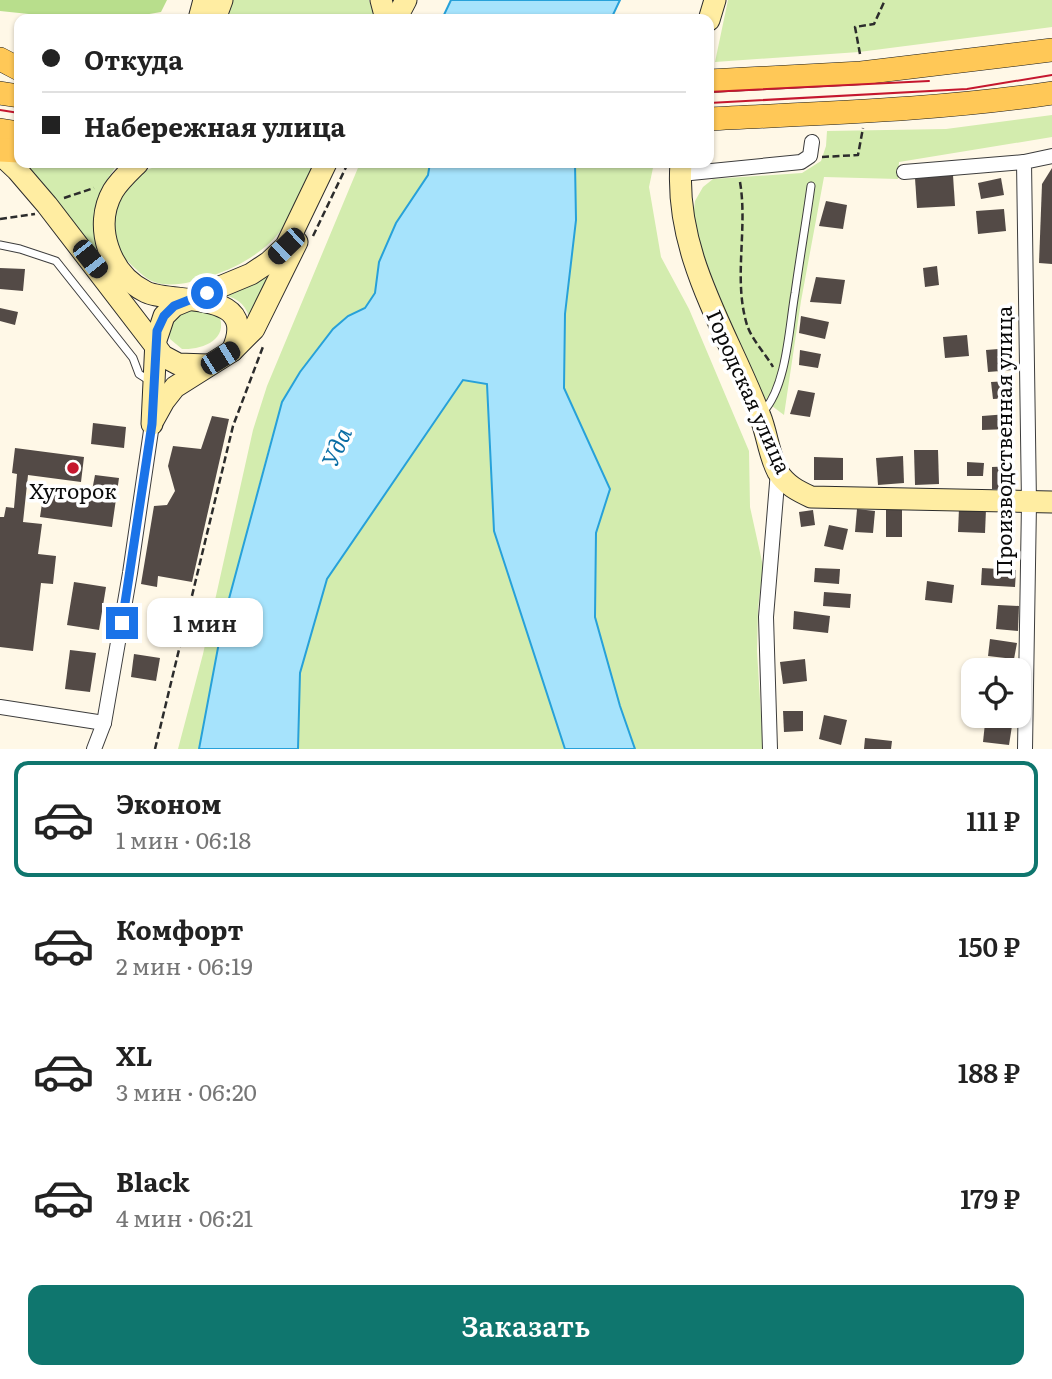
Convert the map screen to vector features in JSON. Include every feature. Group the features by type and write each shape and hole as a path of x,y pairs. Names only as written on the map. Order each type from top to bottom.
{"main road":[{"path":"381,0 401,11"},
{"path":"714,81 1052,50"},
{"path":"714,119 864,117 1052,93"},
{"path":"0,152 14,167"},
{"path":"15,168 104,277 156,349 178,364 208,365"},
{"path":"133,168 113,190 105,213 105,242 117,266 136,286 159,296 192,298 224,308 234,318 237,333 232,351"},
{"path":"152,424 157,331 164,316 174,306 251,274 269,262 286,246 324,168"},
{"path":"152,424 175,387 232,351 254,329 333,168"},
{"name":"Городская улица","path":"681,168 688,246 710,307 760,415 778,471 792,488 811,498 1052,502"}],"street":[{"path":"681,168 738,169 801,162 810,156 812,142"},
{"path":"904,172 1024,162 1052,156"},
{"name":"Производственная улица","path":"1024,162 1029,503 1024,749"},
{"path":"94,749 104,723 131,573 152,424"},
{"path":"770,749 766,617 778,471"},
{"path":"0,707 104,723"}],"lane":[{"path":"760,415 768,406 785,354 811,186"},
{"path":"0,245 56,261 133,358 139,374 154,383"}],"path":[{"path":"861,69 855,27 874,24 886,0"},
{"path":"811,186 823,157 858,155 864,117"},
{"path":"309,246 346,168"},
{"path":"738,169 742,210 740,263 747,327 772,365 778,381"},
{"path":"54,201 103,186"},
{"path":"0,219 32,216 40,210"},
{"path":"155,749 233,426 266,340"}],"green space":[{"path":"0,0 167,0 161,12 148,14 30,14 0,11"},
{"path":"232,0 369,0 373,14 226,14"},
{"path":"728,0 1052,0 1052,27 859,52 715,62"},
{"path":"1052,115 1052,137 899,162 898,179 824,177 801,301 784,415 764,400 703,263 693,217 695,201 703,187 713,179 802,173 821,161 827,131 946,129"},
{"path":"28,168 115,168 103,186 98,202 105,261"},
{"path":"153,168 314,168 289,218 264,248 248,260 220,273 175,284 152,281 142,275 118,249 114,237 114,211 118,199 133,179"},
{"path":"358,168 429,168 428,174 396,223 379,262 375,293 365,308 348,316 272,436 223,621 199,749 178,749 203,654 253,430 267,386"},
{"path":"575,168 653,168 649,187 661,257 689,309 749,451 750,507 763,566 757,651 763,749 635,749 595,617 596,533 610,489 564,388 565,314"},
{"path":"276,268 250,322 242,304 224,295"},
{"path":"195,307 219,315 220,331 212,342 198,348 182,349 170,339 170,327 175,319"},
{"path":"463,380 487,384 494,531 565,749 298,749 300,673 327,579"}],"water":[{"path":"451,0 620,0 613,14 444,14"},
{"name":"Уда","path":"429,168 575,168 576,220 565,314 564,388 610,489 596,533 595,617 635,749 565,749 494,531 487,384 463,380 327,579 300,673 298,749 199,749 223,621 282,402 300,372 333,329 348,316 365,308 375,293 379,262 396,223 428,175"}],"building":[{"path":"1052,168 1052,264 1039,263 1042,184"},
{"path":"953,175 955,206 917,208 915,178"},
{"path":"1001,178 1004,195 981,199 978,183"},
{"path":"826,201 847,205 843,229 819,226"},
{"path":"1004,209 1006,231 978,234 976,211"},
{"path":"937,266 939,285 925,287 923,268"},
{"path":"0,268 25,269 23,291 0,289"},
{"path":"816,277 845,280 841,304 810,302"},
{"path":"0,308 18,312 15,325 0,321"},
{"path":"801,316 829,322 825,339 799,333"},
{"path":"967,335 969,356 945,358 943,337"},
{"path":"1011,348 1013,370 988,372 986,350"},
{"path":"800,350 821,354 818,368 799,365"},
{"path":"1010,381 1010,398 993,399 991,382"},
{"path":"798,390 815,393 810,417 790,414"},
{"path":"1008,414 1009,429 982,430 982,416"},
{"path":"212,416 229,419 192,582 158,576 157,587 141,584 154,506 167,505 175,491 168,466 173,446 201,449"},
{"path":"93,423 126,427 124,448 91,444"},
{"path":"15,448 84,457 81,482 28,475 23,522 42,524 38,554 56,556 53,584 41,583 33,651 0,647 0,517 4,517 6,507 14,508 17,474 12,473"},
{"path":"914,450 938,450 939,484 915,485"},
{"path":"903,456 904,483 878,485 876,458"},
{"path":"814,457 843,458 843,480 814,480"},
{"path":"967,462 984,463 983,476 967,476"},
{"path":"1015,466 1015,489 992,489 992,467"},
{"path":"95,475 119,478 112,527 40,517 44,490 91,496"},
{"path":"959,508 986,509 985,533 958,532"},
{"path":"857,509 875,511 873,533 855,532"},
{"path":"813,510 815,525 801,527 799,512"},
{"path":"886,510 902,510 902,537 886,537"},
{"path":"829,525 848,529 843,550 824,546"},
{"path":"815,568 840,569 839,584 814,582"},
{"path":"982,568 1016,570 1015,587 981,585"},
{"path":"927,581 954,585 952,603 925,600"},
{"path":"74,582 106,587 99,630 67,625"},
{"path":"824,592 851,594 850,608 823,606"},
{"path":"998,605 1019,606 1018,631 996,629"},
{"path":"794,611 830,616 828,633 793,629"},
{"path":"990,639 1017,643 1014,658 988,656"},
{"path":"70,650 96,653 90,692 65,689"},
{"path":"134,654 160,658 156,681 131,677"},
{"path":"805,659 807,681 783,684 780,662"},
{"path":"783,711 803,711 803,731 784,732"},
{"path":"824,715 847,720 841,745 819,739"},
{"path":"984,728 1012,728 1009,745 983,742"},
{"path":"865,738 892,741 891,749 864,749"}],"tram line":[{"path":"714,103 967,89 1052,75"},
{"path":"714,92 929,81"},
{"path":"0,110 14,112"}],"place":[{"name":"Хуторок","path":"73,468"}],"route":[{"path":"122,623 152,424 157,331 164,316 174,306 207,293"}]}
